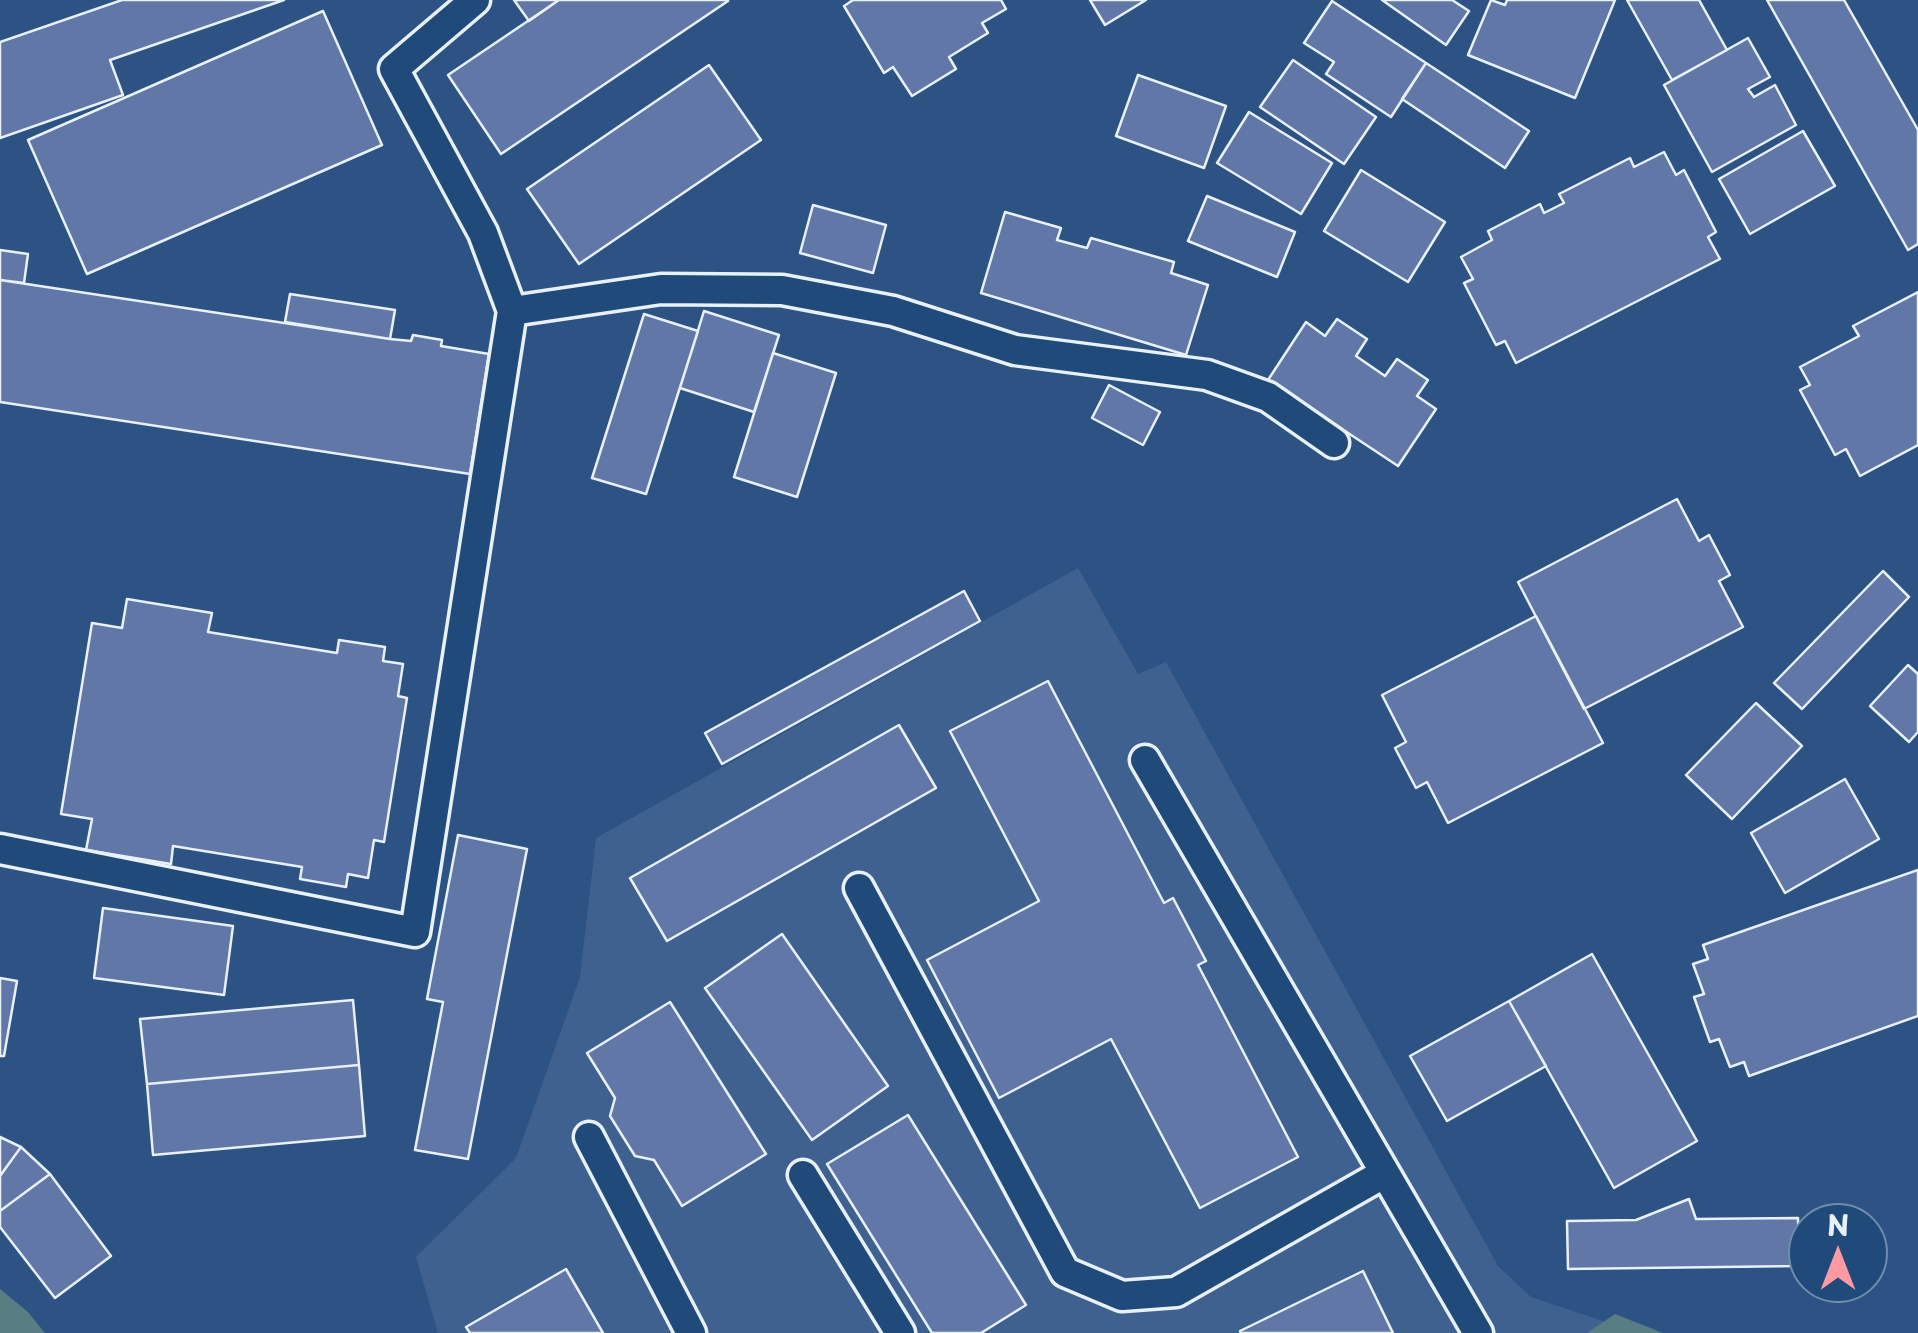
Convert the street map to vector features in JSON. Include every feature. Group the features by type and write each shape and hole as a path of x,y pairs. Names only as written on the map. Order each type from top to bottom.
{"lane":[{"path":"0,850 415,932 512,312 482,233 394,69 476,0"},
{"path":"512,312 662,289 782,290 893,311 1015,350 1206,375 1268,397 1334,443"},
{"path":"1145,760 1478,1333"},
{"path":"859,888 1065,1272 1122,1296 1176,1292 1385,1173"},
{"path":"590,1137 691,1333"},
{"path":"803,1175 900,1333"}],"shaded area":[{"path":"1078,568 1138,674 1166,662 1498,1266 1531,1297 1639,1333 438,1333 416,1257 516,1158 580,977 596,838"}],"green space":[{"path":"0,1289 28,1312 45,1333 0,1333"},
{"path":"1615,1314 1663,1333 1587,1333"}],"building":[{"path":"122,0 284,0 110,60 123,95 0,138 0,42"},
{"path":"514,0 559,0 529,21"},
{"path":"559,0 728,1 501,154 448,75"},
{"path":"853,0 1001,0 1006,9 982,23 988,33 949,57 956,69 912,96 893,67 884,73 844,6"},
{"path":"1090,0 1146,0 1105,25"},
{"path":"1382,0 1452,0 1469,11 1446,45"},
{"path":"1491,0 1505,5 1507,0 1615,0 1575,98 1468,55"},
{"path":"1627,0 1699,0 1727,50 1672,80"},
{"path":"1767,0 1844,0 1918,130 1918,244 1908,250"},
{"path":"1332,1 1426,63 1391,117 1326,74 1334,62 1304,43"},
{"path":"323,11 382,145 87,274 28,140"},
{"path":"1748,38 1770,77 1748,89 1754,97 1775,85 1796,125 1712,172 1664,85"},
{"path":"1293,60 1376,117 1344,164 1260,107"},
{"path":"1426,63 1529,131 1505,168 1402,99"},
{"path":"709,65 761,140 579,264 527,189"},
{"path":"1138,75 1226,106 1204,168 1116,136"},
{"path":"1249,112 1332,163 1301,214 1217,163"},
{"path":"1803,131 1835,186 1750,234 1719,179"},
{"path":"1664,152 1676,175 1684,170 1716,232 1708,237 1720,259 1516,363 1505,341 1496,345 1464,283 1473,279 1461,257 1492,240 1488,231 1540,204 1544,213 1564,203 1559,194 1630,158 1634,167"},
{"path":"1361,170 1445,222 1408,282 1324,231"},
{"path":"1207,196 1295,232 1277,277 1188,241"},
{"path":"813,205 886,225 873,273 800,253"},
{"path":"1005,212 1061,228 1057,240 1087,248 1091,238 1174,262 1171,273 1208,285 1186,355 981,293"},
{"path":"0,250 28,254 24,283 0,280"},
{"path":"0,280 390,339 411,341 413,335 442,340 441,346 489,354 470,474 0,402"},
{"path":"1918,292 1918,445 1860,476 1846,449 1835,455 1800,390 1810,385 1800,367 1859,336 1853,326"},
{"path":"290,294 395,310 390,339 285,322"},
{"path":"704,311 779,335 754,412 680,388"},
{"path":"644,314 698,331 646,494 592,478"},
{"path":"1337,319 1367,339 1356,356 1385,376 1397,359 1428,380 1417,396 1436,409 1398,466 1268,380 1306,322 1325,336"},
{"path":"773,353 836,373 797,497 734,477"},
{"path":"1109,385 1160,412 1143,445 1092,418"},
{"path":"1677,499 1699,541 1709,535 1730,575 1719,581 1743,627 1584,709 1518,582"},
{"path":"1883,571 1909,597 1802,709 1774,683"},
{"path":"964,591 980,621 722,764 705,733"},
{"path":"127,599 212,613 208,632 337,653 339,640 385,647 383,661 403,664 398,696 407,698 384,842 374,840 368,878 348,874 346,887 300,879 302,867 173,846 171,864 86,850 92,819 61,814 92,623 122,628"},
{"path":"1536,616 1603,743 1448,823 1427,782 1416,788 1395,748 1406,742 1382,695"},
{"path":"1908,665 1918,674 1918,732 1909,742 1870,706"},
{"path":"1048,681 1164,903 1173,898 1206,961 1198,965 1298,1157 1200,1208 1111,1039 999,1098 927,960 1039,901 950,731"},
{"path":"1756,703 1802,746 1732,819 1686,775"},
{"path":"899,725 936,788 667,941 630,878"},
{"path":"1845,779 1879,839 1785,893 1751,833"},
{"path":"458,835 527,849 468,1159 415,1150 443,1002 427,999"},
{"path":"1918,870 1918,1016 1749,1076 1744,1062 1730,1067 1719,1039 1710,1042 1694,997 1704,994 1693,964 1708,959 1703,945"},
{"path":"103,908 233,926 224,995 94,978"},
{"path":"782,934 888,1086 812,1140 705,988"},
{"path":"1592,954 1697,1141 1614,1188 1509,1001"},
{"path":"0,978 17,981 4,1056 0,1056"},
{"path":"353,1000 359,1065 147,1084 140,1019"},
{"path":"1509,1001 1546,1066 1447,1121 1410,1056"},
{"path":"670,1002 766,1154 682,1206 654,1160 635,1156 610,1116 615,1098 587,1053"},
{"path":"359,1065 365,1136 153,1155 147,1084"},
{"path":"908,1115 1026,1305 981,1333 932,1333 827,1164"},
{"path":"0,1137 21,1147 0,1176"},
{"path":"21,1147 50,1174 0,1211 0,1176"},
{"path":"50,1174 111,1256 55,1298 0,1227 0,1211"},
{"path":"1689,1199 1696,1219 1788,1218 1788,1266 1568,1269 1567,1221 1636,1220"},
{"path":"566,1269 603,1333 470,1333 466,1327"},
{"path":"1363,1271 1393,1333 1240,1331"}]}
